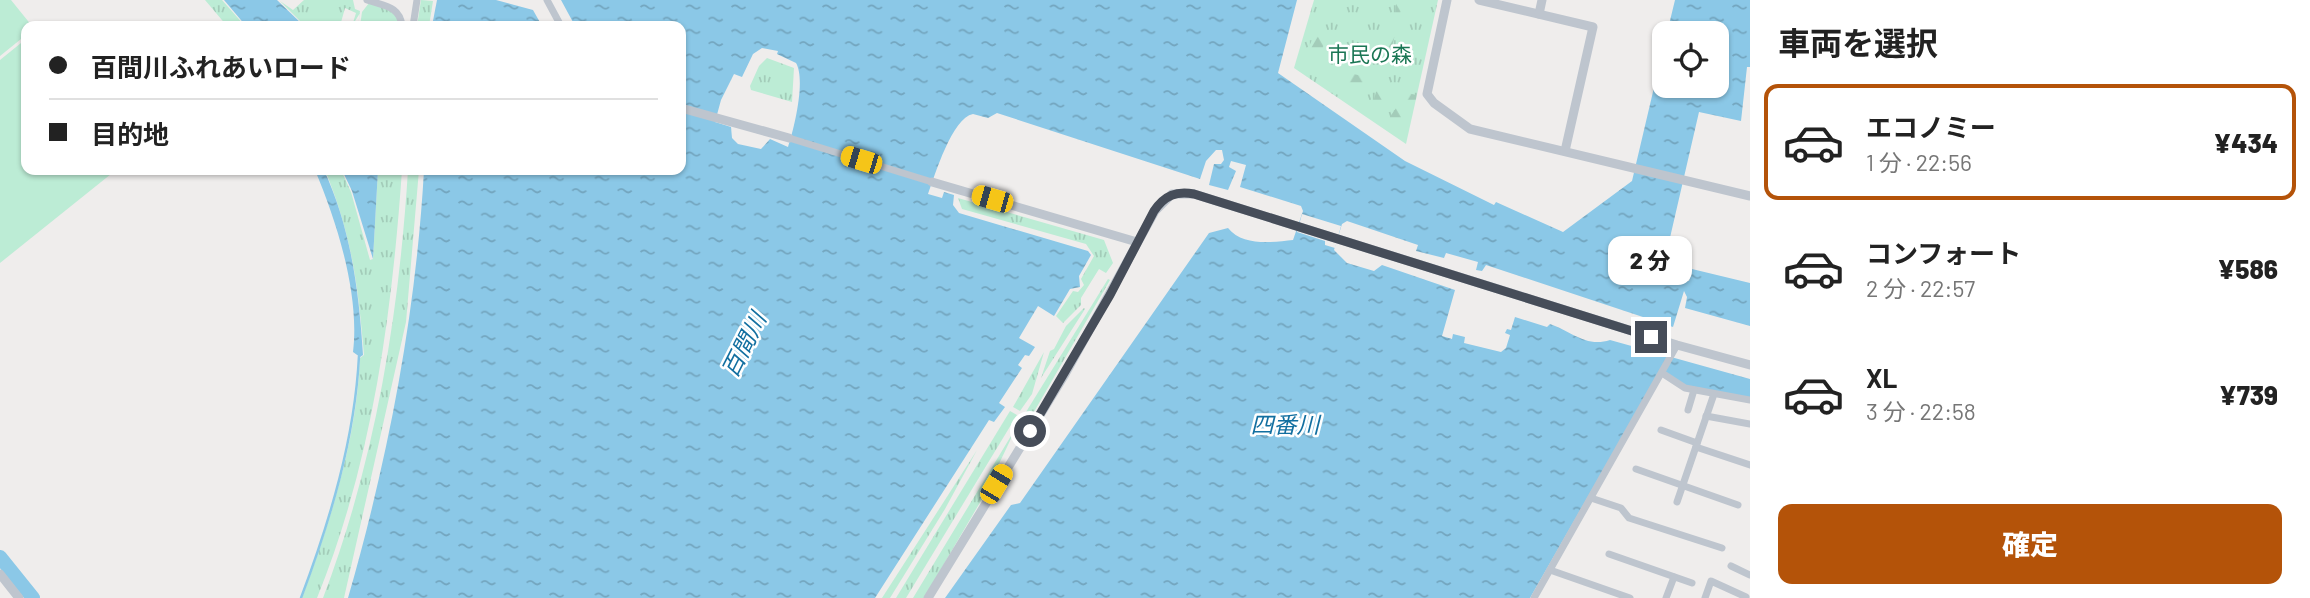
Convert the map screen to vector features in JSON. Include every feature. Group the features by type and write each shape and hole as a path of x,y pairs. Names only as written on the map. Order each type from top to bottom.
{"street":[{"path":"367,0 396,10 402,21"},
{"path":"414,21 417,0"},
{"path":"547,0 558,21"},
{"path":"1447,0 1426,88 1430,99 1470,129 1750,194"},
{"path":"1479,0 1593,27 1565,151"},
{"path":"1539,13 1542,0"},
{"path":"686,109 1137,242"},
{"path":"928,598 1064,376 1158,205 1177,193 1194,194 1677,345 1750,365"},
{"path":"1534,598 1677,345"},
{"path":"1663,372 1685,388 1750,400"},
{"path":"1688,410 1694,390"},
{"path":"1677,502 1714,394"},
{"path":"1706,416 1750,424"},
{"path":"1661,430 1750,465"},
{"path":"1636,469 1738,505"},
{"path":"1591,498 1621,508 1629,518 1722,548"},
{"path":"1609,554 1692,583"},
{"path":"1731,566 1750,575"},
{"path":"1550,570 1630,598"},
{"path":"0,574 19,598"},
{"path":"1667,598 1674,577"},
{"path":"1705,598 1711,581 1746,598 1750,590"}],"green space":[{"path":"0,0 11,0 28,21 21,21 21,39 0,56"},
{"path":"205,0 222,0 241,21 223,21"},
{"path":"304,0 353,0 355,9 360,11 360,14 354,21 356,13 345,8 341,21 300,21 280,1 293,10"},
{"path":"421,0 433,1 430,21 418,21"},
{"name":"市民の森","path":"1314,0 1438,0 1406,144 1294,68"},
{"path":"369,3 396,12 399,21 361,21 362,12"},
{"path":"1396,4 1402,6 1389,59 1380,57 1381,52 1384,53 1390,16 1395,16"},
{"path":"1315,33 1326,36 1322,51 1331,64 1339,67 1338,71 1363,76 1377,65 1384,66 1377,79 1368,85 1357,87 1333,78 1322,69 1308,49"},
{"path":"21,43 21,175 110,175 0,263 0,60"},
{"path":"767,58 794,68 792,102 751,90 750,86 759,66"},
{"path":"1383,87 1394,89 1392,99 1384,107 1371,110 1376,92"},
{"path":"1404,92 1416,95 1405,141 1387,128"},
{"path":"327,175 343,175 351,192 370,260 373,259 378,175 402,175 385,333 365,441 336,547 317,598 302,598 348,449 360,358 364,355 348,239"},
{"path":"408,175 419,175 406,322 344,598 323,598 357,494 382,387 404,224"},
{"path":"958,198 1104,240 1113,263 1106,273 1099,269 1081,298 1081,305 1063,323 1056,316 1073,291 1078,292 1084,285 1081,279 1094,256 1086,244 962,209"},
{"path":"1108,279 1110,280 1016,443 1026,412"},
{"path":"1084,308 1041,378 1050,351 1054,349 1066,326"},
{"path":"1044,352 1032,394 1020,411 1013,407"},
{"path":"1010,411 1017,415 906,598 896,598"},
{"path":"1017,426 997,468 999,470 924,598 913,598"},
{"path":"977,450 945,509 890,598 882,598"}],"water":[{"path":"224,0 277,0 299,21 242,21"},
{"path":"437,0 496,0 533,10 539,21 433,21"},
{"path":"561,0 1297,0 1278,73 1405,161 1494,205 1496,202 1563,232 1632,181 1652,96 1729,98 1729,21 1670,21 1675,0 1750,0 1750,67 1747,67 1741,121 1699,112 1669,242 1689,268 1686,281 1689,281 1692,269 1750,283 1750,326 1685,308 1687,297 1684,291 1673,327 1486,265 1482,271 1476,270 1478,262 1446,253 1444,258 1416,251 1418,245 1347,221 1342,224 1334,250 1347,263 1374,271 1382,265 1455,290 1442,336 1452,339 1453,334 1465,337 1464,343 1501,352 1506,348 1510,335 1505,333 1507,329 1511,330 1515,317 1547,327 1550,324 1593,342 1610,340 1750,379 1750,398 1684,386 1661,369 1530,598 945,598 1011,505 1020,503 1209,233 1228,228 1234,234 1250,241 1293,240 1303,211 1301,206 1240,187 1246,165 1231,161 1229,167 1236,171 1228,190 1209,185 1214,164 1221,164 1224,160 1222,150 1216,150 1206,161 1200,179 997,113 988,118 973,114 958,126 951,136 928,194 942,198 944,192 954,195 953,205 959,213 1088,251 1091,255 1079,276 1080,287 1070,289 1054,316 1038,306 1019,338 1035,347 1018,365 1022,368 999,403 1005,407 994,422 989,420 875,598 348,598 388,439 414,278 424,175 686,175 686,21 572,21","holes":["762,48 778,51 777,54 796,63 800,81 798,105 788,147 770,139 761,149 738,144 732,138 731,127 715,122 721,100 734,74 742,77 753,54"]},
{"path":"317,175 326,175 347,238 359,307 363,355 360,357 353,352 350,283 331,212"},
{"path":"344,175 378,175 373,259"}],"pier":[{"path":"1302,214 1341,226 1335,248 1325,245 1325,241 1297,232"}],"waterway":[{"path":"301,598 322,539 347,448 359,356"},
{"path":"0,557 33,598"}],"route":[{"path":"1030,431 1110,295 1154,211 1163,200 1177,193 1194,194 1651,337"}],"water label":[{"name":"百間川","path":"744,345"},
{"name":"四番川","path":"1285,425"}]}
